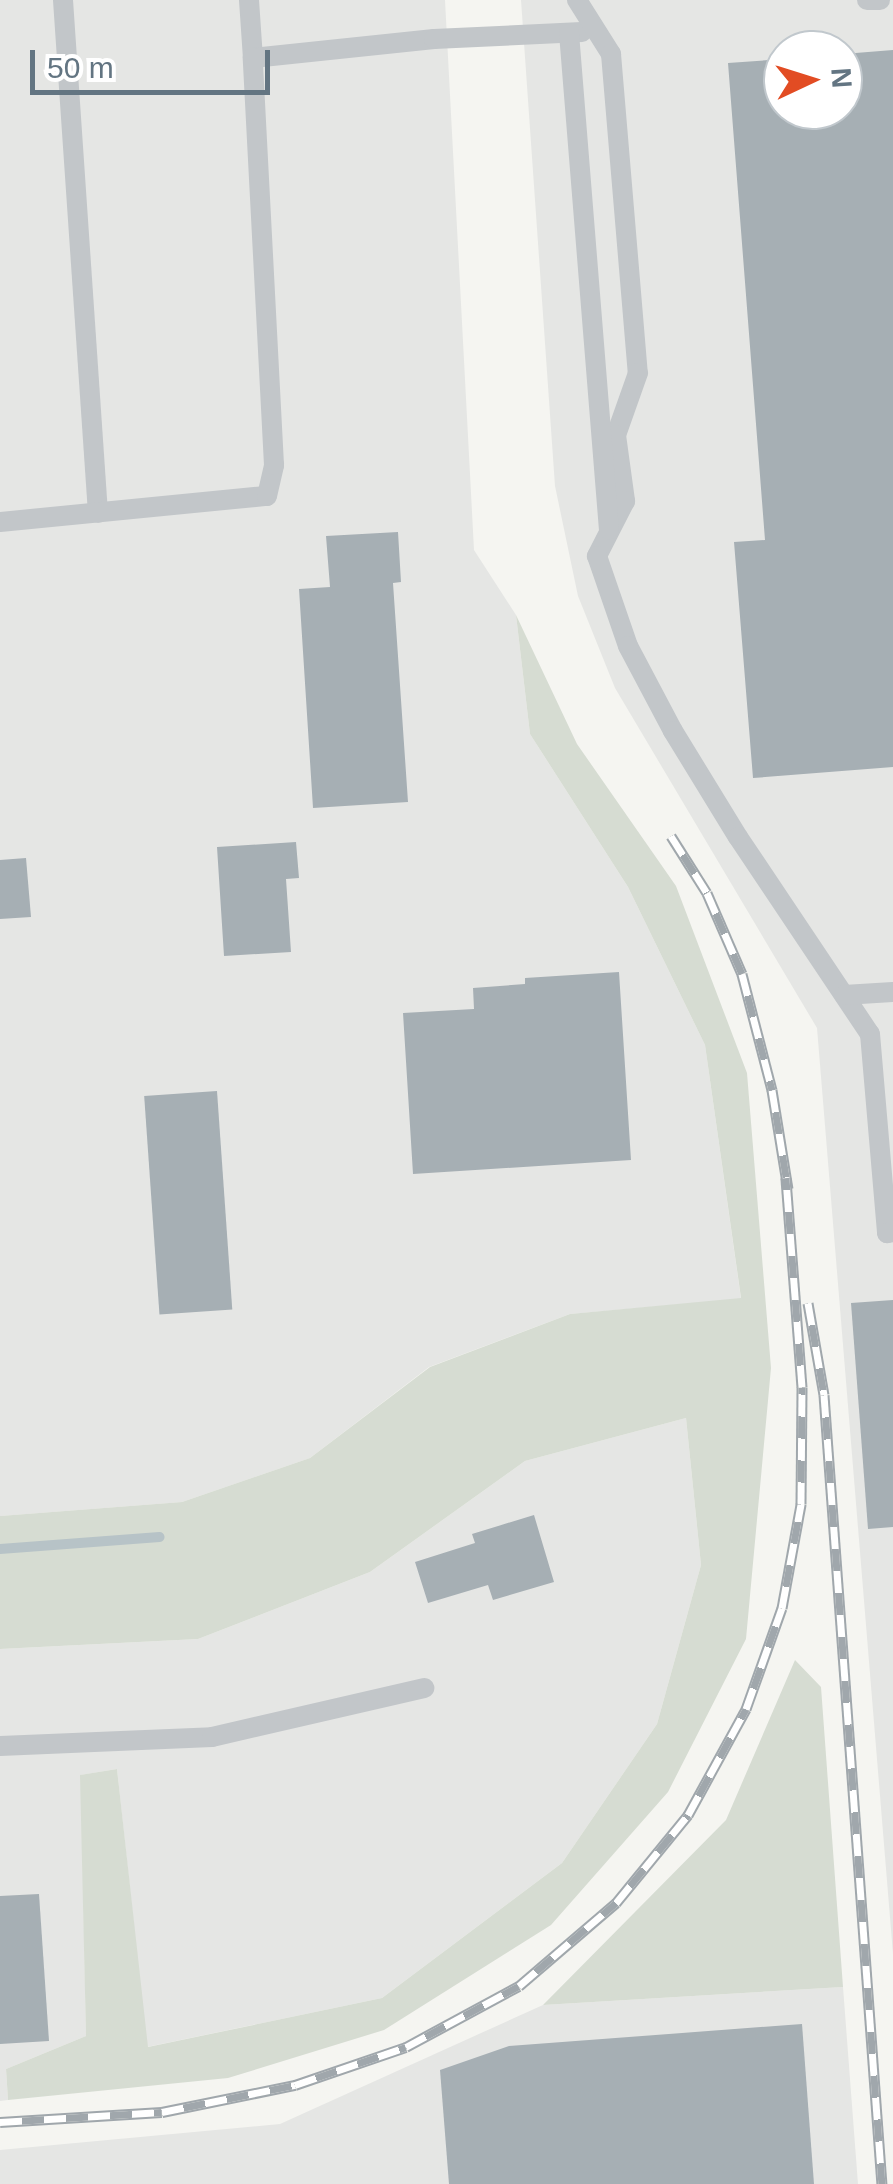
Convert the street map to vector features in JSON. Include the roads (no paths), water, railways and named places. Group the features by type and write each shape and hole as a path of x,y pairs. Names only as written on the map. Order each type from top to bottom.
{"lane":[{"path":"63,0 98,513"},
{"path":"0,522 267,496 274,465 249,0"},
{"path":"577,0 611,54 638,373 616,435 625,501 597,556 628,646 738,837 870,1034 887,1233 893,1232"},
{"path":"867,0 880,0"},
{"path":"254,58 434,39 597,32"},
{"path":"569,33 609,533"},
{"path":"844,996 893,992"},
{"path":"0,1746 212,1737 424,1688"}],"waterway":[{"path":"0,1549 160,1537"}],"railway":[{"path":"671,836 707,893 742,974 772,1090 788,1189"},
{"path":"0,2122 162,2112 295,2085 406,2047 519,1986 616,1903 688,1815 746,1709 782,1608 801,1504 802,1387 786,1178"},
{"path":"808,1303 824,1395 882,2184"}]}
